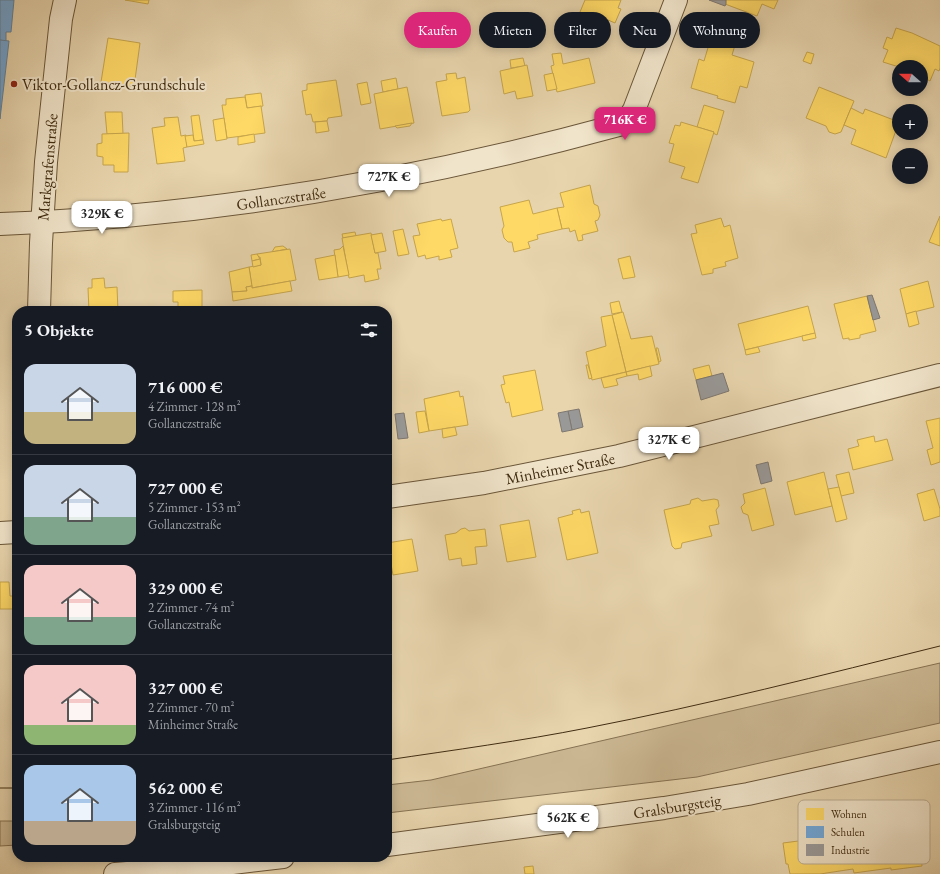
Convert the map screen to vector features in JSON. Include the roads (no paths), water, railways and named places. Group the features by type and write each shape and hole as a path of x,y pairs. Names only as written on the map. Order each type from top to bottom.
{"street":[{"name":"Markgrafenstraße","path":"40,306 42,223 46,154 65,0"},
{"name":"Gollanczstraße","path":"0,224 42,223 194,209 321,193 451,168 613,127 627,121 634,110 676,0"},
{"name":"Minheimer Straße","path":"392,496 484,483 619,456 940,374"},
{"path":"0,533 12,532"},
{"name":"Gralsburgsteig","path":"392,843 664,808 748,794 940,752"},
{"path":"115,874 190,871 250,862"}],"tram line":[{"path":"392,759 537,737 676,710 940,646"},
{"path":"0,788 12,788"}],"place":[{"name":"Viktor-Gollancz-Grundschule","path":"14,84"}]}
